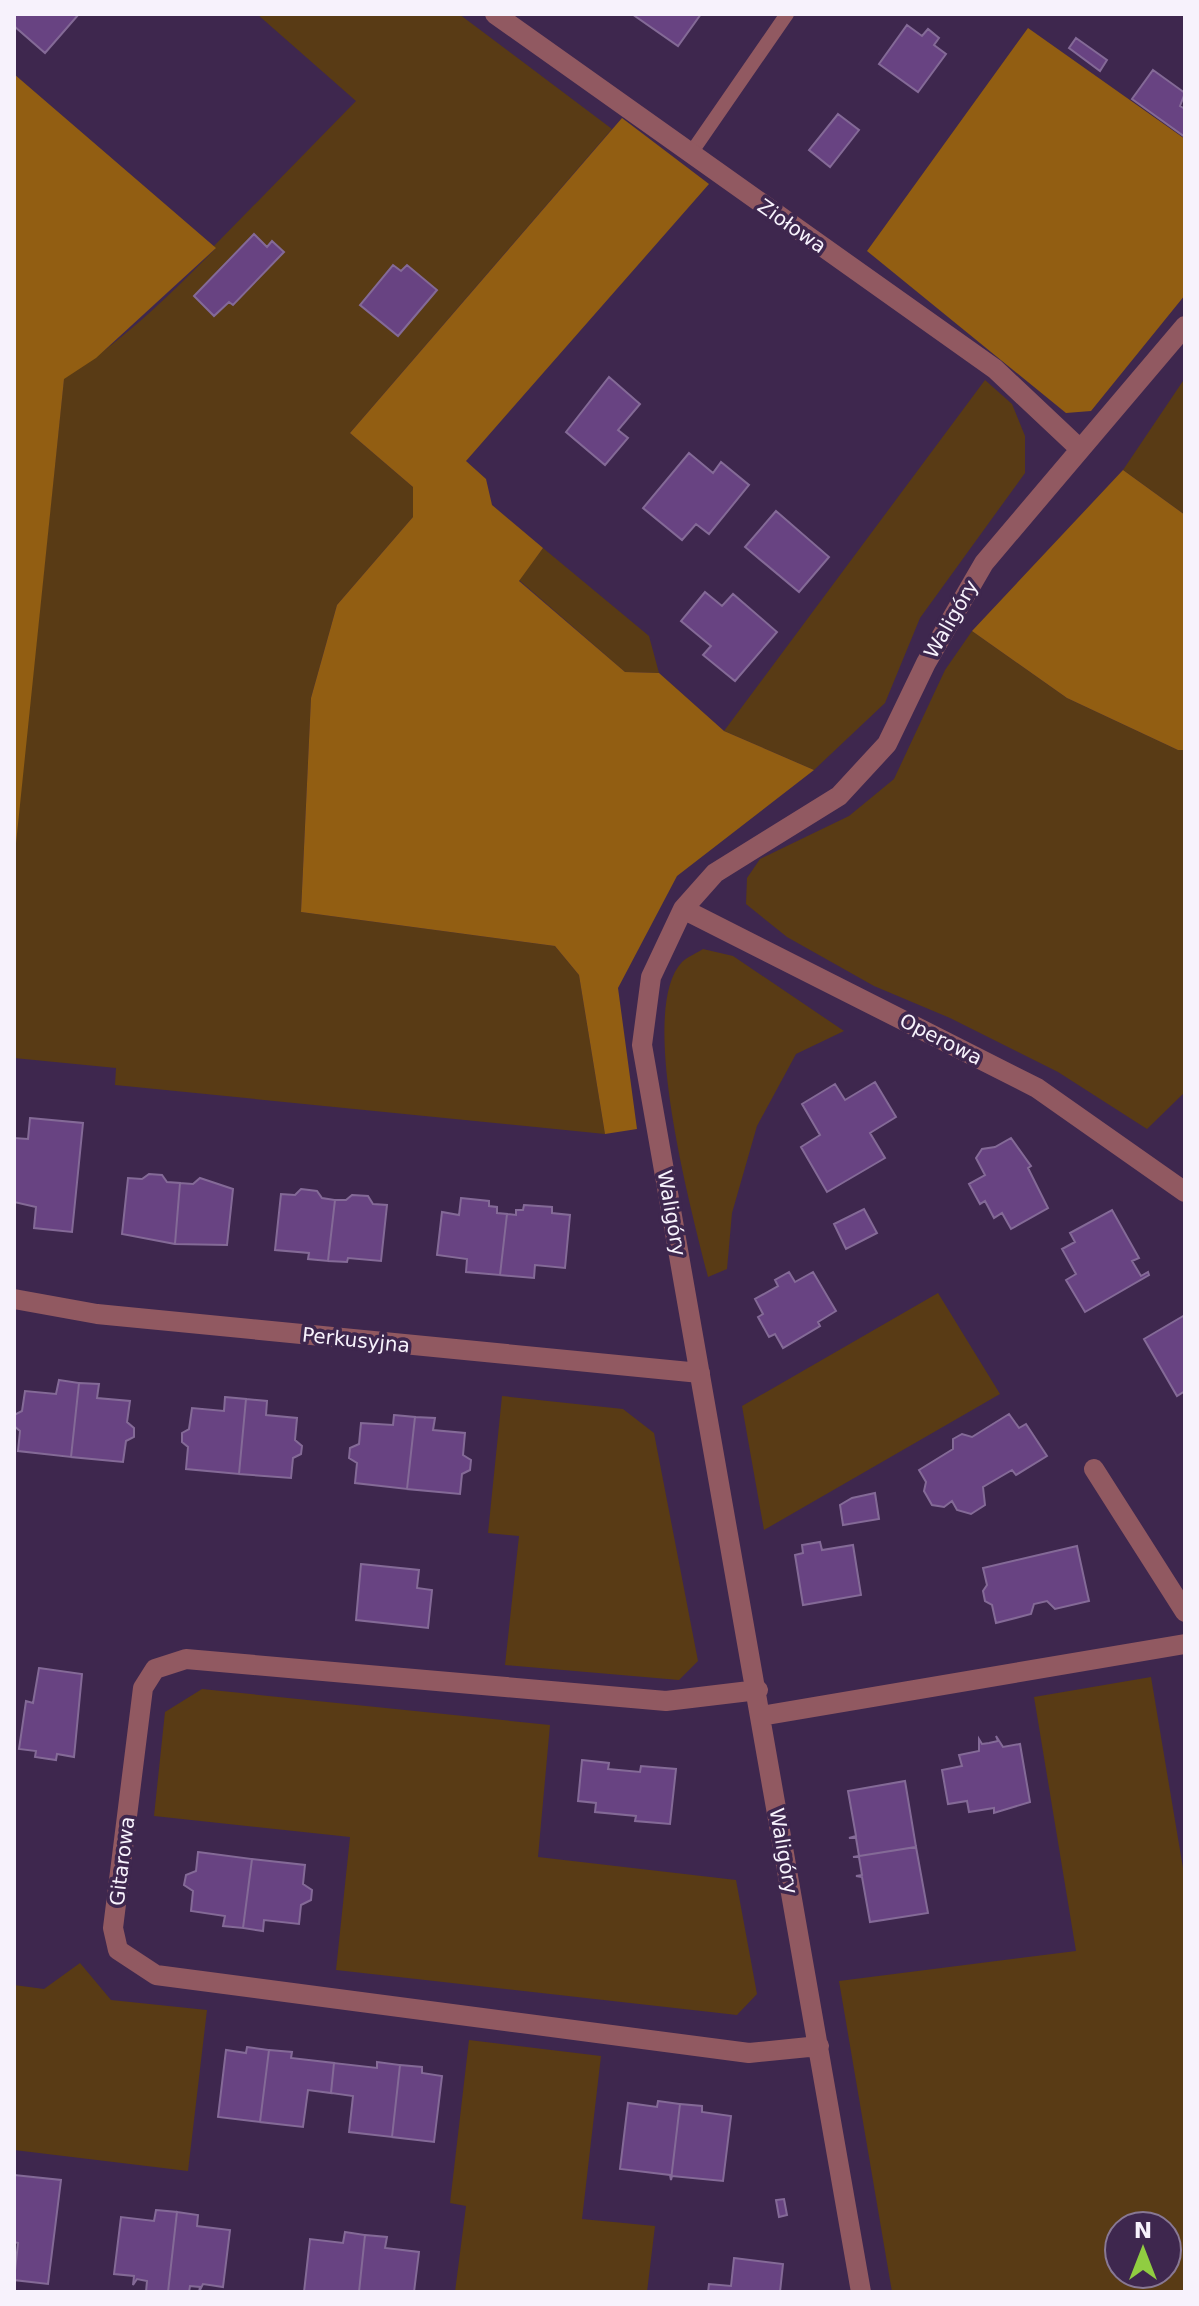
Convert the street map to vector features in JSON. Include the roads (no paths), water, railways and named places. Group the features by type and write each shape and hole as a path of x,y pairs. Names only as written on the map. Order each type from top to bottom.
{"street":[{"name":"Ziołowa","path":"495,14 995,369 1080,449"},
{"name":"Waligóry","path":"861,2292 758,1690 642,1045 651,977 683,909 715,873 839,796 887,744 926,663 984,563 1185,326"},
{"name":"Operowa","path":"683,909 1037,1088 1185,1192"},
{"name":"Perkusyjna","path":"14,1299 97,1314 700,1373"},
{"path":"1094,1469 1185,1612"},
{"path":"761,1716 1185,1644"},
{"name":"Gitarowa","path":"758,1690 666,1701 186,1659 155,1669 143,1688 113,1928 118,1950 156,1975 749,2053 819,2046"}],"lane":[{"path":"691,153 787,14"}]}
